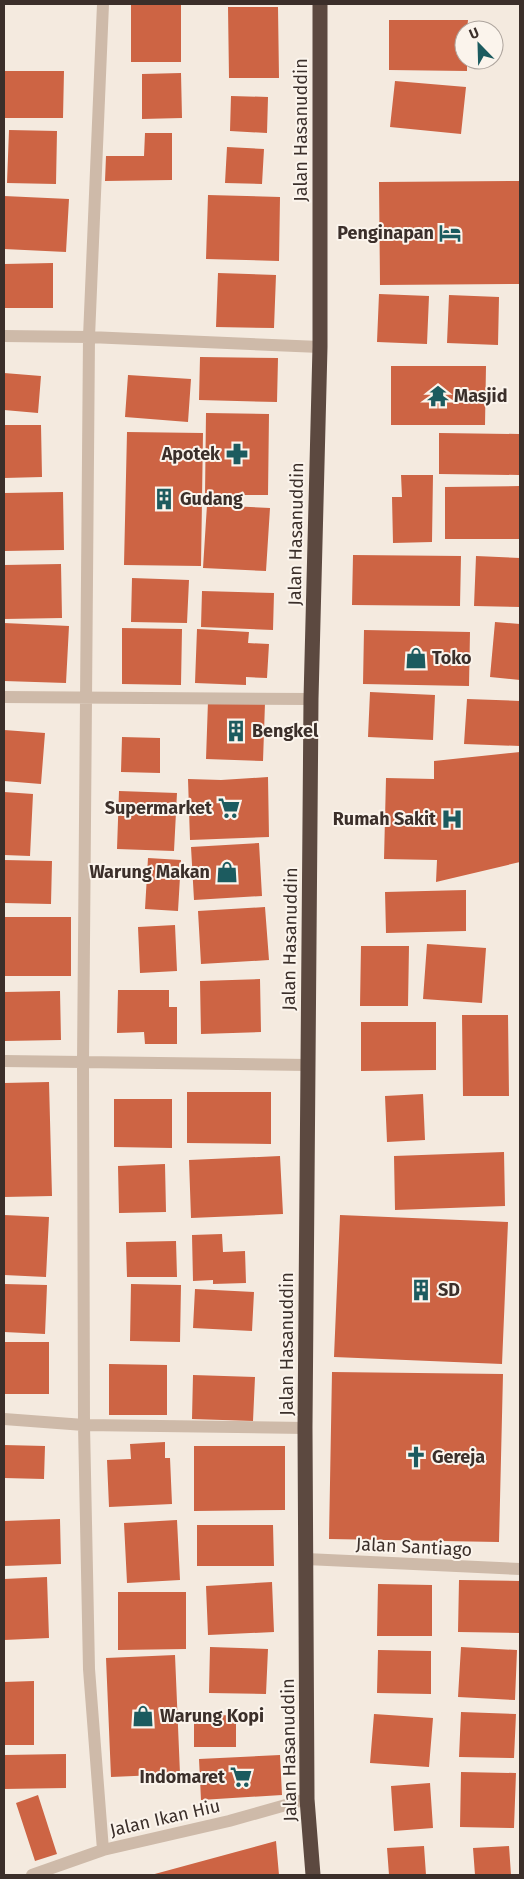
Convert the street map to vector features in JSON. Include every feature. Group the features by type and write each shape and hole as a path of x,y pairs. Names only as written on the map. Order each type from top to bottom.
{"highway":[{"name":"Jalan Hasanuddin","path":"313,1875 307,1799 306,1428 311,699 320,348 320,4"}],"street":[{"path":"103,4 89,338 83,1063 84,1425 89,1669 103,1850"},
{"path":"4,336 320,348"},
{"path":"4,698 311,699"},
{"path":"4,1061 308,1065"},
{"path":"4,1419 84,1425 306,1428"},
{"name":"Jalan Santiago","path":"306,1559 520,1569"},
{"name":"Jalan Ikan Hiu","path":"32,1875 103,1850 229,1821 307,1799"}],"building":[{"path":"131,4 181,4 181,62 131,62"},
{"path":"228,7 278,7 279,78 229,78"},
{"path":"389,20 454,20 454,70 467,71 389,70"},
{"path":"4,71 64,71 63,118 4,118"},
{"path":"181,73 182,118 142,119 142,74"},
{"path":"395,81 466,87 461,134 390,127"},
{"path":"231,96 268,97 267,133 230,131"},
{"path":"9,130 57,131 56,184 7,183"},
{"path":"145,133 172,133 172,180 105,181 106,156 144,156"},
{"path":"227,147 264,149 262,184 225,183"},
{"name":"Penginapan","path":"520,181 520,284 380,285 379,182"},
{"path":"208,195 280,197 279,261 206,259"},
{"path":"4,196 69,199 66,252 4,249"},
{"path":"53,263 53,308 4,308 4,264"},
{"path":"218,273 276,275 274,328 216,327"},
{"path":"379,294 429,296 427,344 377,342"},
{"path":"449,295 499,297 498,345 447,343"},
{"path":"200,357 278,358 277,402 199,400"},
{"name":"Masjid","path":"391,366 486,366 485,425 391,425"},
{"path":"4,373 41,376 38,413 4,410"},
{"path":"128,375 191,379 188,422 125,417"},
{"name":"Apotek","path":"206,413 269,414 268,495 205,495"},
{"path":"4,425 41,425 42,477 4,478"},
{"name":"Gudang","path":"127,432 203,433 201,566 124,565"},
{"path":"439,433 519,434 519,475 439,474"},
{"path":"401,475 433,475 432,542 393,543 392,497 402,497"},
{"path":"520,486 520,539 445,539 445,487"},
{"path":"63,492 64,550 4,551 4,493"},
{"path":"207,505 270,508 266,571 203,568"},
{"path":"353,555 461,556 460,606 352,605"},
{"path":"476,556 520,558 520,607 474,606"},
{"path":"61,564 62,618 4,619 4,565"},
{"path":"132,578 189,580 187,623 131,622"},
{"path":"202,591 274,593 273,630 201,627"},
{"path":"495,622 520,624 520,680 490,677"},
{"path":"4,623 69,626 66,683 4,681"},
{"path":"122,628 182,629 181,685 122,684"},
{"path":"197,629 249,632 248,643 269,644 267,678 246,677 246,685 195,683"},
{"name":"Toko","path":"364,630 470,632 469,686 363,684"},
{"path":"370,692 435,695 433,740 368,737"},
{"path":"467,699 520,701 520,746 464,744"},
{"name":"Bengkel","path":"208,701 265,703 263,761 206,759"},
{"path":"4,730 45,733 41,784 4,781"},
{"path":"122,737 160,738 160,773 121,772"},
{"name":"Rumah Sakit","path":"520,752 520,862 436,882 437,860 384,859 386,778 434,779 434,761"},
{"name":"Supermarket","path":"268,777 269,837 190,840 188,779 221,780"},
{"path":"119,791 177,793 174,851 117,849"},
{"path":"4,792 33,794 30,856 4,855"},
{"name":"Warung Makan","path":"259,843 262,896 194,900 191,847"},
{"path":"148,858 181,860 178,911 145,909"},
{"path":"4,860 52,861 51,904 4,903"},
{"path":"466,890 466,931 386,933 385,892"},
{"name":"Warung Makan","path":"265,907 269,960 201,964 198,911"},
{"path":"4,917 71,917 71,976 4,976"},
{"path":"175,925 177,971 140,973 138,927"},
{"path":"427,944 486,948 482,1003 423,999"},
{"path":"361,946 409,946 408,1006 360,1006"},
{"path":"260,979 261,1032 201,1034 200,981"},
{"path":"118,990 169,990 169,1007 177,1007 177,1044 145,1044 144,1032 117,1033"},
{"path":"60,991 61,1040 4,1041 4,992"},
{"path":"462,1015 508,1015 509,1096 463,1096"},
{"path":"361,1022 436,1022 436,1070 361,1071"},
{"path":"49,1082 52,1196 4,1197 4,1083"},
{"path":"187,1092 271,1092 271,1144 187,1143"},
{"path":"423,1094 425,1140 387,1142 385,1096"},
{"path":"114,1099 172,1099 172,1148 114,1147"},
{"path":"504,1152 505,1206 395,1210 394,1156"},
{"path":"280,1156 283,1214 191,1218 189,1160"},
{"path":"165,1164 166,1212 119,1213 118,1166"},
{"path":"4,1215 49,1217 46,1277 4,1275"},
{"name":"SD","path":"340,1215 508,1222 502,1364 334,1357"},
{"path":"222,1234 223,1252 245,1251 246,1283 213,1284 213,1280 193,1281 192,1235"},
{"path":"176,1241 177,1277 127,1277 126,1242"},
{"path":"4,1284 47,1285 45,1334 4,1332"},
{"path":"131,1284 181,1285 180,1342 130,1341"},
{"path":"195,1289 254,1292 252,1331 193,1328"},
{"path":"4,1342 49,1342 49,1394 4,1394"},
{"path":"109,1364 167,1365 167,1415 109,1415"},
{"name":"Gereja","path":"332,1372 503,1374 499,1542 329,1539"},
{"path":"193,1375 255,1377 253,1421 192,1419"},
{"path":"165,1442 165,1458 170,1458 172,1504 109,1507 107,1460 131,1459 130,1444"},
{"path":"4,1445 45,1446 44,1479 4,1478"},
{"path":"194,1446 285,1446 285,1510 194,1511"},
{"path":"60,1519 61,1564 4,1566 4,1521"},
{"path":"177,1520 180,1580 127,1583 124,1523"},
{"path":"197,1525 273,1525 274,1566 197,1566"},
{"path":"47,1577 49,1638 4,1640 4,1579"},
{"path":"459,1580 520,1581 520,1633 458,1632"},
{"path":"272,1582 274,1632 208,1635 206,1586"},
{"path":"378,1584 432,1585 432,1636 377,1636"},
{"path":"118,1592 186,1592 186,1649 118,1650"},
{"path":"210,1647 268,1649 266,1694 209,1693"},
{"path":"461,1647 517,1650 515,1700 458,1697"},
{"path":"378,1650 431,1651 431,1694 377,1693"},
{"name":"Warung Kopi","path":"175,1655 180,1774 111,1777 106,1658"},
{"path":"34,1681 34,1745 4,1745 4,1682"},
{"path":"461,1712 516,1714 514,1758 459,1757"},
{"path":"374,1714 433,1718 429,1767 370,1763"},
{"path":"236,1715 236,1747 194,1747 194,1716"},
{"path":"66,1754 66,1788 4,1789 4,1755"},
{"name":"Indomaret","path":"280,1755 282,1795 201,1800 199,1759"},
{"path":"461,1772 516,1773 514,1828 460,1827"},
{"path":"430,1783 433,1828 394,1831 391,1786"},
{"path":"38,1795 57,1854 35,1861 16,1803"},
{"path":"276,1841 279,1875 151,1875"},
{"path":"424,1846 426,1875 389,1875 387,1848"},
{"path":"509,1846 511,1875 475,1875 473,1848"}],"place":[{"name":"Penginapan","path":"450,233"},
{"name":"Masjid","path":"438,396"},
{"name":"Apotek","path":"237,454"},
{"name":"Gudang","path":"164,499"},
{"name":"Toko","path":"416,658"},
{"name":"Bengkel","path":"236,731"},
{"name":"Supermarket","path":"229,808"},
{"name":"Rumah Sakit","path":"452,819"},
{"name":"Warung Makan","path":"227,872"},
{"name":"SD","path":"421,1290"},
{"name":"Gereja","path":"416,1457"},
{"name":"Warung Kopi","path":"143,1716"},
{"name":"Indomaret","path":"241,1777"}]}
